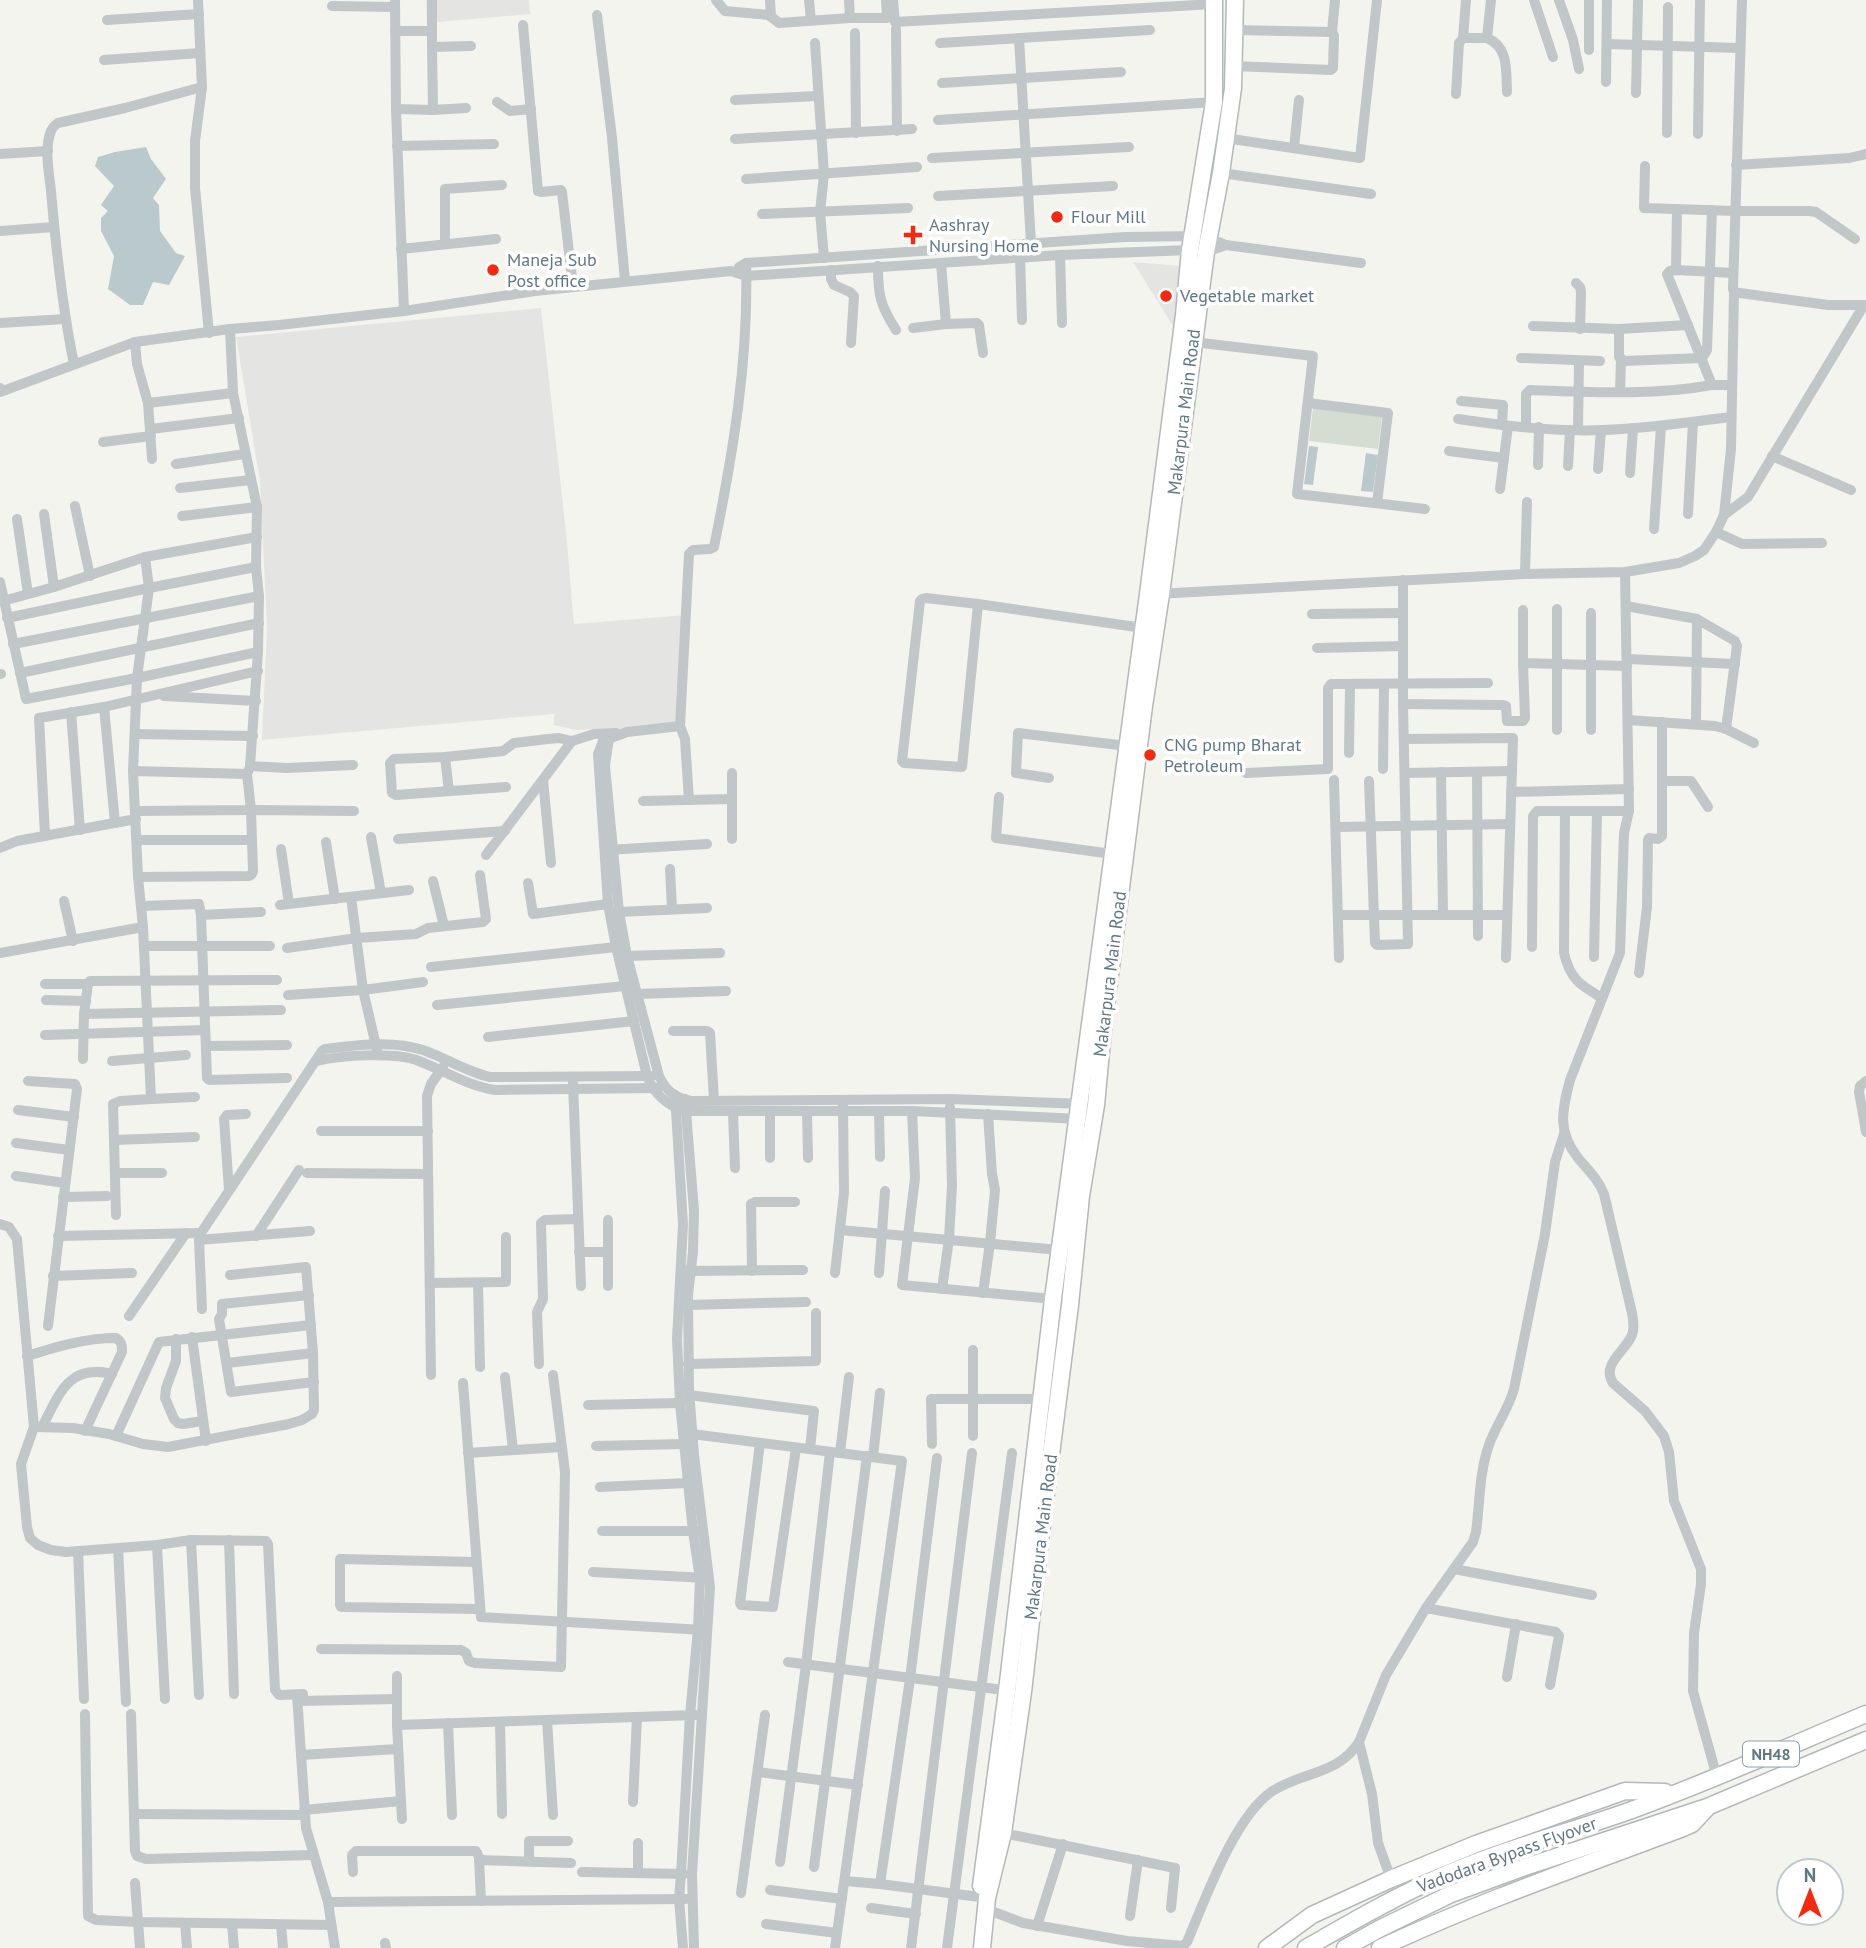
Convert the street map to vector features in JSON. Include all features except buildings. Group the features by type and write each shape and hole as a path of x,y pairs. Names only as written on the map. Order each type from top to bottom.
{"highway":[{"name":"Makarpura Main Road","path":"974,1948 984,1901 1070,1305 1081,1196 1095,1113 1144,706 1184,315 1199,244 1221,173 1233,88 1235,0"},
{"name":"Makarpura Main Road","path":"982,1948 984,1901 1003,1833 1041,1399 1059,1250 1143,628 1154,594 1194,342 1199,244 1214,102 1214,2"},
{"name":"NH48","path":"1675,1793 1866,1714"},
{"name":"NH48","path":"1707,1807 1866,1740"},
{"path":"1266,1948 1312,1915 1476,1844 1625,1791 1675,1793"},
{"name":"Vadodara Bypass Flyover","path":"1306,1948 1360,1916 1435,1879 1675,1793"},
{"name":"Vadodara Bypass Flyover","path":"1345,1948 1451,1894 1707,1807"},
{"path":"1380,1948 1397,1944 1501,1897 1683,1828 1692,1824 1707,1807"}],"street":[{"path":"198,0 202,87 195,141 195,188 209,333"},
{"path":"716,0 725,11 771,17 779,23 887,18 886,0"},
{"path":"770,0 771,17"},
{"path":"809,0 811,20"},
{"path":"849,0 850,18"},
{"path":"893,0 895,22 1118,5 1214,2"},
{"path":"1234,66 1331,70 1335,0"},
{"path":"1226,138 1361,157 1377,0"},
{"path":"1455,94 1466,0"},
{"path":"1487,38 1490,0"},
{"path":"1534,0 1553,57"},
{"path":"1559,0 1573,40 1579,69"},
{"path":"1589,0 1589,50"},
{"path":"1606,82 1607,0"},
{"path":"1636,93 1638,0"},
{"path":"1698,134 1700,0"},
{"path":"1154,594 1525,573 1625,572 1679,562 1704,550 1724,515 1731,450 1733,273 1742,0"},
{"path":"432,2 433,110"},
{"path":"332,6 394,3 404,310"},
{"path":"1667,133 1668,7"},
{"path":"107,20 199,14"},
{"path":"597,15 625,281"},
{"path":"523,24 538,191 562,192 573,287"},
{"path":"896,29 897,131"},
{"path":"395,31 432,30"},
{"path":"940,43 1150,30"},
{"path":"1235,30 1332,32"},
{"path":"855,33 856,133"},
{"path":"1019,38 1031,243"},
{"path":"1463,38 1487,38 1499,47 1505,57 1507,92"},
{"path":"815,43 824,174 820,212 824,258"},
{"path":"1607,44 1739,48"},
{"path":"432,47 471,46"},
{"path":"104,60 201,53"},
{"path":"942,83 1121,72"},
{"path":"74,364 65,319 54,228 48,151 50,132 58,123 202,87"},
{"path":"735,100 817,96"},
{"path":"1294,148 1299,100"},
{"path":"497,102 510,111 531,109"},
{"path":"938,120 1214,102"},
{"path":"396,109 466,108"},
{"path":"735,139 912,130"},
{"path":"397,146 494,144"},
{"path":"932,158 1129,147"},
{"path":"0,154 48,151"},
{"path":"1736,165 1849,158 1866,153"},
{"path":"1645,166 1644,208 1816,212 1855,239"},
{"path":"746,179 917,167"},
{"path":"1221,173 1371,194"},
{"path":"445,244 446,189 502,185"},
{"path":"938,196 1112,186"},
{"path":"762,214 908,208"},
{"path":"1676,270 1677,209"},
{"path":"1702,358 1707,350 1712,211"},
{"path":"0,231 54,228"},
{"path":"0,390 135,342 573,287 731,271 746,263 1125,237 1226,245 1361,263"},
{"path":"401,249 496,239"},
{"path":"731,271 746,276 1199,244"},
{"path":"968,247 969,261"},
{"path":"1060,255 1062,323"},
{"path":"1020,257 1022,320"},
{"path":"689,800 685,739 680,726 689,554 693,550 714,547 742,387 746,263"},
{"path":"941,263 946,324"},
{"path":"878,266 882,307 896,330"},
{"path":"831,270 834,285 854,296 851,343"},
{"path":"1712,385 1667,274 1676,270 1733,273"},
{"path":"1576,283 1581,292 1580,329"},
{"path":"1734,292 1828,304 1865,305"},
{"path":"1724,515 1748,497 1865,305"},
{"path":"0,323 65,319"},
{"path":"914,328 977,323 983,353"},
{"path":"1533,326 1619,329 1689,325"},
{"path":"138,877 249,876 253,871 248,770 258,671 257,508 233,393 230,329"},
{"path":"1619,329 1620,392"},
{"path":"135,342 137,364 148,403 152,459"},
{"path":"1194,342 1313,356 1297,494 1425,509"},
{"path":"1521,358 1600,361"},
{"path":"1621,359 1702,358"},
{"path":"1568,466 1579,391 1580,361"},
{"path":"1526,427 1527,391 1620,392 1688,390 1712,385 1732,385"},
{"path":"148,403 233,393"},
{"path":"1461,401 1503,405 1504,458 1500,489"},
{"path":"1308,403 1388,413 1377,503"},
{"path":"1458,419 1539,428 1601,430 1731,417"},
{"path":"103,442 239,418"},
{"path":"1688,514 1693,422"},
{"path":"1654,529 1661,426"},
{"path":"1538,465 1539,428"},
{"path":"1630,473 1633,428"},
{"path":"1598,469 1601,430"},
{"path":"1449,451 1504,458"},
{"path":"176,464 245,454"},
{"path":"1772,456 1851,490"},
{"path":"180,488 251,480"},
{"path":"1525,573 1527,502"},
{"path":"75,506 90,576"},
{"path":"182,516 257,508"},
{"path":"44,514 54,587"},
{"path":"17,519 28,594"},
{"path":"1716,532 1742,544 1822,543"},
{"path":"3,601 145,557 257,537"},
{"path":"145,557 149,588 137,678 133,771 151,1099"},
{"path":"8,618 256,567"},
{"path":"1625,572 1629,811 1624,833 1620,953 1570,1080 1562,1112 1564,1134 1570,1147 1595,1177 1604,1194 1632,1313 1631,1338 1611,1365 1609,1377 1613,1384 1645,1411 1664,1436 1669,1452 1674,1501 1701,1569 1692,1678 1693,1691 1717,1777"},
{"path":"1369,781 1375,943 1409,944 1403,580"},
{"path":"0,582 24,697 28,699 258,652"},
{"path":"13,644 258,596"},
{"path":"978,604 962,767 904,763 902,761 922,599 978,604 1143,628"},
{"path":"1626,606 1697,619 1735,641 1737,646 1726,729"},
{"path":"1557,609 1557,730"},
{"path":"1403,704 1503,705 1506,706 1507,721 1523,721 1523,610"},
{"path":"1312,614 1403,613"},
{"path":"1591,613 1591,730"},
{"path":"1696,724 1697,619"},
{"path":"20,673 258,623"},
{"path":"1317,648 1403,646"},
{"path":"1523,663 1735,664"},
{"path":"45,836 39,720 258,671"},
{"path":"1246,773 1328,769 1328,688 1331,684 1488,683"},
{"path":"1349,754 1350,684"},
{"path":"1383,769 1384,684"},
{"path":"152,695 256,701"},
{"path":"104,706 115,823"},
{"path":"71,712 80,830"},
{"path":"1628,720 1696,724 1726,729 1754,743"},
{"path":"1639,973 1647,907 1648,840 1662,836 1662,722"},
{"path":"653,1076 619,912 597,760 603,741 614,736 680,726"},
{"path":"506,787 397,795 392,793 390,763 391,760 503,751 514,743 559,738 572,741 594,734 614,732 614,736"},
{"path":"1049,778 1016,773 1018,733 1126,746"},
{"path":"135,734 253,736"},
{"path":"1404,739 1513,738 1506,958"},
{"path":"486,855 572,741"},
{"path":"445,757 449,791"},
{"path":"133,771 248,770 353,765"},
{"path":"1405,773 1512,771"},
{"path":"1441,772 1443,914"},
{"path":"1477,772 1478,936"},
{"path":"732,773 732,838"},
{"path":"543,780 551,863"},
{"path":"1334,780 1339,958"},
{"path":"1662,781 1691,781 1708,807"},
{"path":"1511,792 1629,789"},
{"path":"999,797 996,838 1112,854"},
{"path":"643,801 731,799"},
{"path":"0,848 17,841 115,823 136,815 251,810 354,811"},
{"path":"1532,947 1534,816 1537,811 1629,811"},
{"path":"1565,811 1564,953 1571,973 1578,983 1602,998"},
{"path":"1594,957 1597,811"},
{"path":"1336,827 1510,824"},
{"path":"398,838 505,831"},
{"path":"372,837 381,893"},
{"path":"136,840 252,840"},
{"path":"326,842 335,899"},
{"path":"609,850 707,845"},
{"path":"281,849 285,905 409,890"},
{"path":"609,850 608,904 616,947 634,1021 665,1102 733,1112 770,1112 950,1099 1095,1113"},
{"path":"670,869 672,909"},
{"path":"287,948 357,938 416,934 428,928 483,922 486,920 480,875"},
{"path":"433,881 443,926"},
{"path":"528,883 533,914 608,904"},
{"path":"351,897 363,990 377,1050"},
{"path":"64,901 73,940"},
{"path":"141,906 201,906 208,1080 286,1078"},
{"path":"619,912 707,908"},
{"path":"201,915 261,912"},
{"path":"1338,915 1507,915"},
{"path":"0,953 143,928"},
{"path":"144,946 270,946"},
{"path":"430,967 616,947"},
{"path":"627,956 720,953"},
{"path":"46,984 88,984 90,981 277,980"},
{"path":"288,995 363,990 423,982"},
{"path":"83,1059 88,984"},
{"path":"437,1005 625,986"},
{"path":"637,994 726,991"},
{"path":"46,1000 86,1001"},
{"path":"84,1014 281,1010"},
{"path":"488,1037 634,1021"},
{"path":"45,1035 205,1030"},
{"path":"673,1031 707,1031 710,1034 714,1100"},
{"path":"206,1046 286,1045"},
{"path":"202,1309 200,1236 317,1061 404,1045 424,1050 490,1077 653,1076"},
{"path":"377,1050 412,1058 480,1088 658,1088"},
{"path":"112,1061 186,1055"},
{"path":"431,1375 427,1096 430,1084 448,1061"},
{"path":"573,1076 581,1286"},
{"path":"524,1090 525,1077"},
{"path":"28,1081 75,1084 77,1089 48,1326"},
{"path":"1866,1081 1860,1086 1866,1132"},
{"path":"116,1215 113,1104 116,1101 195,1097"},
{"path":"942,1289 949,1239 952,1186 950,1099"},
{"path":"680,1103 714,1100 843,1106 879,1111 988,1114 1078,1111"},
{"path":"680,1103 694,1212 686,1271 680,1403 687,1483 704,1578 703,1630 686,1874 680,1899 684,1948"},
{"path":"835,1273 844,1193 843,1106"},
{"path":"18,1110 74,1117"},
{"path":"807,1111 808,1158"},
{"path":"879,1111 880,1157"},
{"path":"912,1111 915,1178 902,1286 1053,1299"},
{"path":"733,1112 735,1168"},
{"path":"770,1112 770,1158"},
{"path":"229,1190 224,1119 228,1115 246,1114"},
{"path":"983,1293 995,1190 988,1114"},
{"path":"321,1131 428,1131"},
{"path":"845,1881 955,1894 984,1901 1016,1922 1037,1926 1127,1941 1180,1947 1185,1945 1217,1871 1254,1807 1280,1787 1335,1766 1348,1756 1359,1742 1380,1685 1426,1608 1474,1542 1478,1521 1479,1484 1484,1461 1490,1442 1510,1405 1514,1390 1545,1234 1555,1162 1564,1134"},
{"path":"114,1140 195,1138"},
{"path":"16,1143 69,1150"},
{"path":"256,1236 303,1171 428,1174"},
{"path":"114,1173 162,1173"},
{"path":"16,1176 65,1183"},
{"path":"878,1273 886,1191"},
{"path":"63,1197 107,1196"},
{"path":"752,1271 751,1204 795,1202"},
{"path":"539,1364 537,1312 543,1299 541,1223 545,1220 578,1219"},
{"path":"608,1220 608,1286"},
{"path":"0,1224 9,1227 17,1239 27,1356 38,1427"},
{"path":"840,1230 1059,1250"},
{"path":"58,1236 186,1233 200,1236 256,1236 310,1231"},
{"path":"129,1316 186,1233"},
{"path":"430,1283 507,1281 506,1237"},
{"path":"579,1252 608,1252"},
{"path":"38,1427 73,1429 168,1447 289,1424 312,1414 314,1381 307,1270 304,1266 230,1275"},
{"path":"686,1271 803,1270"},
{"path":"686,1271 688,1305 683,1338 688,1364 697,1531"},
{"path":"53,1276 132,1273"},
{"path":"478,1283 480,1367"},
{"path":"309,1294 222,1304 219,1319 231,1392 314,1381"},
{"path":"688,1305 806,1302"},
{"path":"688,1364 816,1362 816,1313"},
{"path":"116,1436 158,1343 162,1340 312,1325"},
{"path":"192,1337 206,1441"},
{"path":"27,1356 63,1345 116,1338 122,1345 122,1352 85,1431"},
{"path":"176,1339 176,1361 165,1398 178,1423 203,1421"},
{"path":"973,1350 973,1436"},
{"path":"227,1363 313,1353"},
{"path":"112,1374 94,1372 71,1379 65,1384 38,1427 21,1464 30,1538 38,1545 51,1550 78,1551 191,1540 266,1541 275,1690 279,1695 397,1699"},
{"path":"321,1649 461,1650 466,1653 469,1661 475,1664 558,1668 562,1665 565,1472 553,1375"},
{"path":"505,1377 513,1450"},
{"path":"780,1862 835,1452 849,1377"},
{"path":"463,1383 482,1618 703,1630"},
{"path":"814,1867 880,1393"},
{"path":"689,1395 814,1412 810,1449"},
{"path":"932,1444 932,1399 1041,1399"},
{"path":"588,1405 680,1403"},
{"path":"692,1434 903,1462 835,1948"},
{"path":"760,1443 741,1605 773,1607 796,1448"},
{"path":"596,1446 683,1444"},
{"path":"468,1453 561,1447"},
{"path":"911,1948 972,1453"},
{"path":"947,1948 1012,1453"},
{"path":"880,1884 910,1679 937,1458"},
{"path":"600,1487 687,1483"},
{"path":"602,1531 697,1531"},
{"path":"191,1540 199,1695"},
{"path":"229,1540 234,1694"},
{"path":"157,1545 165,1699"},
{"path":"118,1548 126,1702"},
{"path":"78,1551 84,1699"},
{"path":"476,1562 341,1559 340,1605 480,1609"},
{"path":"1454,1569 1592,1595"},
{"path":"593,1572 704,1578"},
{"path":"1426,1608 1558,1633 1550,1685"},
{"path":"1507,1677 1516,1625"},
{"path":"788,1662 1015,1692"},
{"path":"397,1676 402,1819"},
{"path":"299,1697 304,1813 308,1838 328,1902 335,1948"},
{"path":"85,1714 88,1916 96,1920 138,1922 331,1925"},
{"path":"131,1714 135,1851 140,1858 313,1855"},
{"path":"397,1725 696,1715"},
{"path":"741,1893 765,1715"},
{"path":"633,1802 637,1717"},
{"path":"547,1720 553,1815"},
{"path":"500,1722 502,1814"},
{"path":"448,1723 452,1815"},
{"path":"1359,1742 1373,1794 1380,1851 1391,1879"},
{"path":"301,1755 398,1749"},
{"path":"758,1772 858,1785"},
{"path":"134,1814 304,1813 401,1801"},
{"path":"1003,1833 1175,1868 1171,1908"},
{"path":"529,1861 529,1841 568,1841"},
{"path":"638,1843 638,1873"},
{"path":"1037,1926 1063,1844"},
{"path":"353,1872 352,1855 356,1851 473,1850 479,1854 481,1901"},
{"path":"479,1860 571,1863"},
{"path":"1130,1916 1138,1860"},
{"path":"582,1872 686,1874"},
{"path":"686,1874 692,1899 694,1948"},
{"path":"135,1883 139,1948"},
{"path":"770,1890 842,1899"},
{"path":"328,1902 692,1899"},
{"path":"871,1908 916,1914"},
{"path":"185,1923 187,1948"},
{"path":"232,1924 234,1948"},
{"path":"766,1924 837,1933"},
{"path":"281,1925 283,1948"}],"shaded area":[{"path":"426,0 529,0 530,14 427,23"},
{"path":"146,147 151,159 166,179 153,198 159,205 160,231 176,253 185,256 169,285 153,282 143,305 130,305 108,289 114,256 101,231 101,218 108,211 101,205 114,186 95,166 98,157"},
{"name":"Vegetable market","path":"1133,262 1181,266 1173,326"},
{"path":"541,308 574,624 686,615 679,723 670,727 576,730 554,725 554,714 262,740 267,628 260,481 236,337"},
{"path":"1313,408 1382,417 1378,449 1309,441"},
{"path":"1309,446 1318,447 1313,485 1304,484"},
{"path":"1366,453 1378,455 1373,492 1361,491"}],"place":[{"name":"Flour Mill","path":"1057,217"},
{"name":"Aashray Nursing Home","path":"913,235"},
{"name":"Maneja Sub Post office","path":"493,270"},
{"name":"Vegetable market","path":"1166,296"},
{"name":"CNG pump Bharat Petroleum","path":"1150,755"}]}
